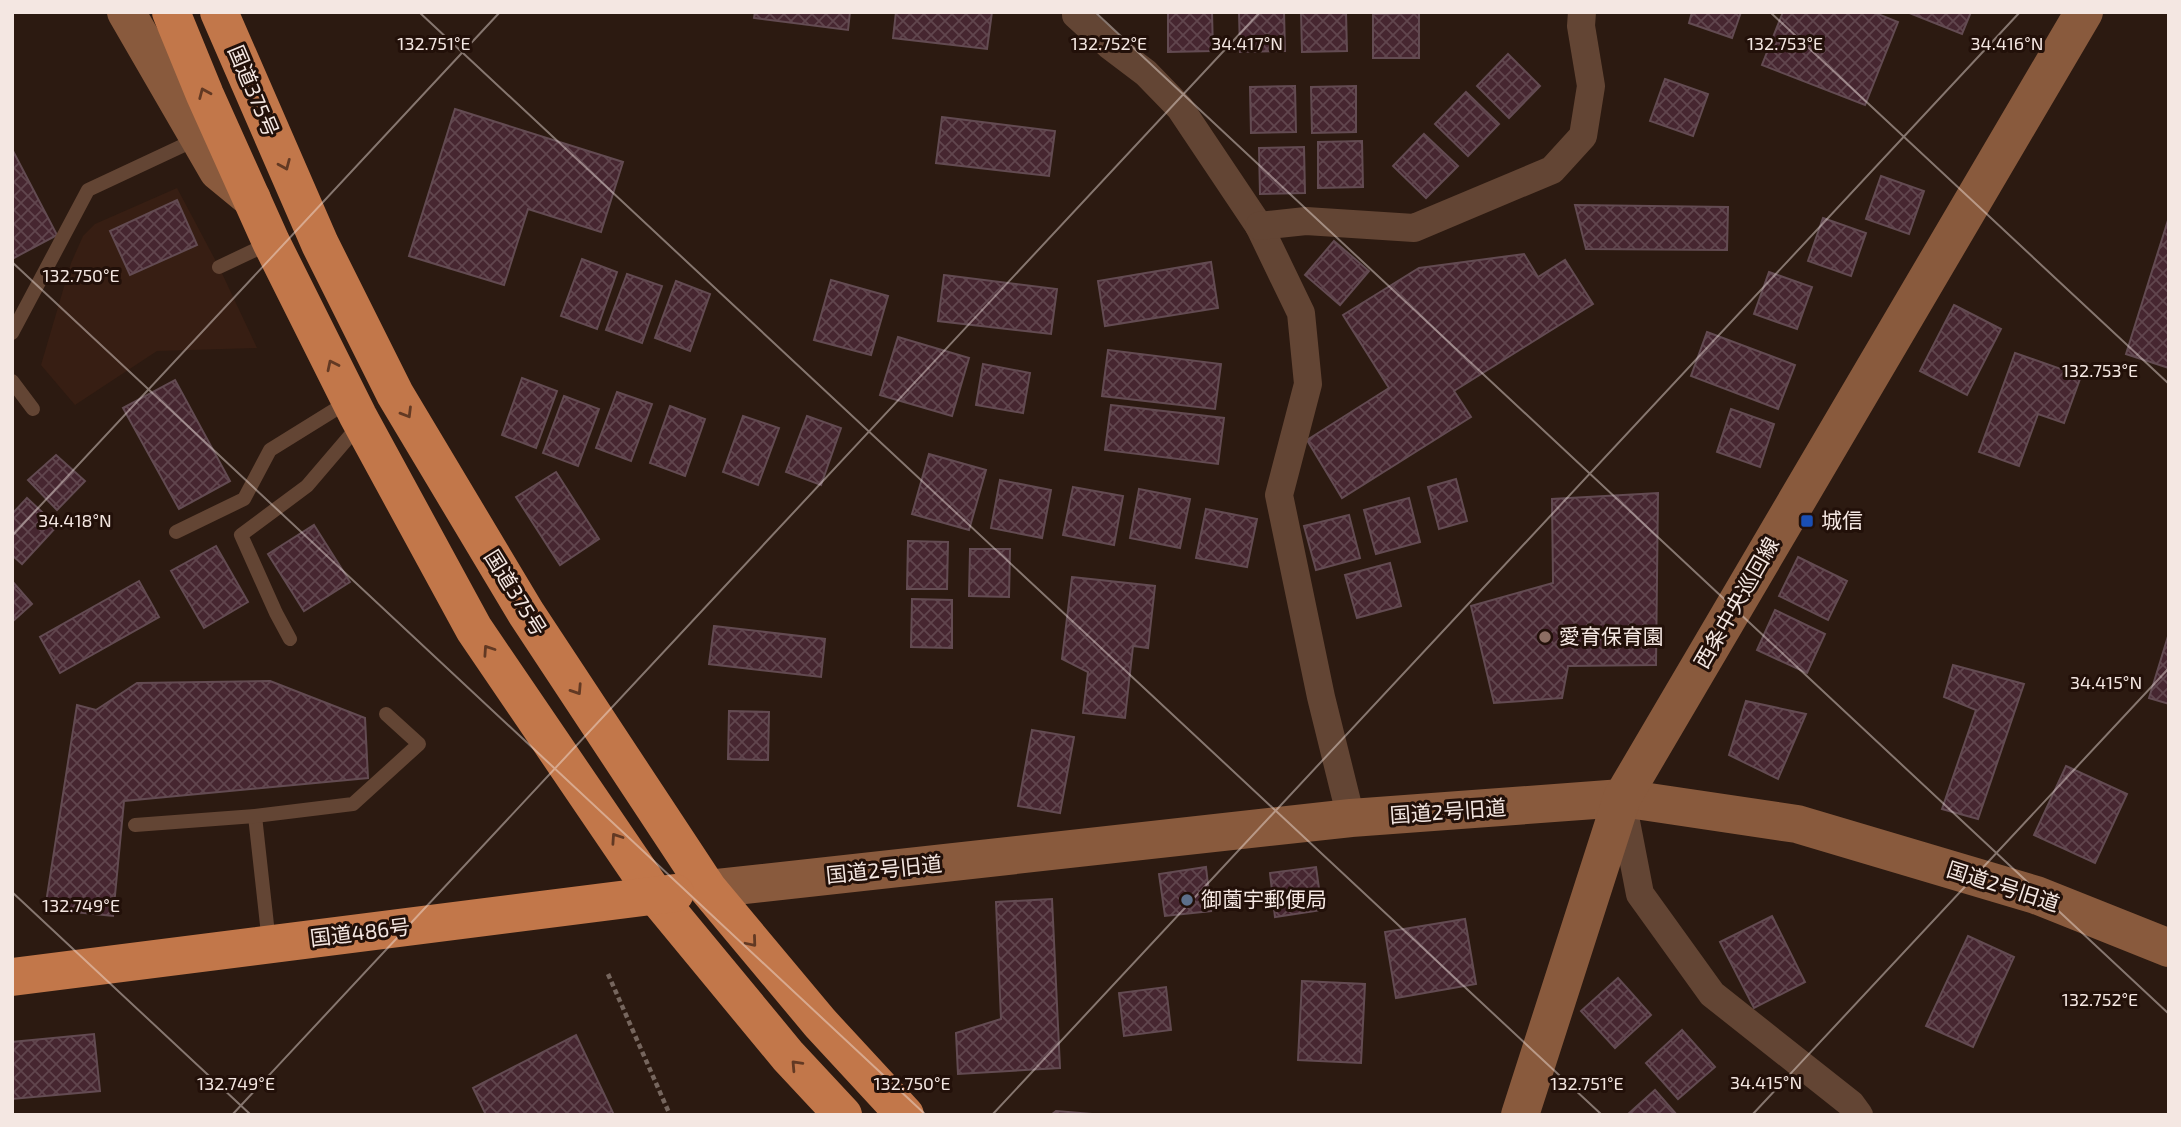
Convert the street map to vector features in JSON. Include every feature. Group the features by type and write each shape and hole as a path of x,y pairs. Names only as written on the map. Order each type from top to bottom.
{"highway":[{"path":"172,12 205,95 271,242 355,411 474,629 655,895 788,1056 843,1115"},
{"name":"国道375号","path":"219,12 320,244 395,394 526,613 708,889 820,1023 905,1115"},
{"name":"国道486号","path":"12,977 708,889"}],"street":[{"path":"126,12 218,171 252,200"},
{"path":"1076,12 1076,15 1146,74 1180,108 1259,226 1301,313 1308,384 1279,495 1321,697 1351,818"},
{"path":"1259,226 1306,221 1414,228 1552,170 1583,136 1591,86 1581,26 1582,12"},
{"name":"西条中央巡回線","path":"1520,1115 1622,798 2084,12"},
{"path":"1622,798 1640,894 1712,994 1851,1104 1859,1115"},
{"name":"国道2号旧道","path":"708,889 1351,818 1622,798 1797,824 2036,895 2169,948"}],"lane":[{"path":"12,333 88,190 199,138"},
{"path":"219,267 271,242"},
{"path":"12,381 33,409"},
{"path":"176,532 244,499 270,450 355,411"},
{"path":"290,639 241,535 307,486 355,411"},
{"path":"135,825 255,816 353,804 419,744 386,714"},
{"path":"255,816 270,944"}],"path":[{"path":"608,974 670,1115"}],"shaded area":[{"path":"177,188 219,267 257,348 157,351 75,405 41,365 71,263 83,236 95,224"}],"building":[{"path":"755,12 850,12 848,30 754,18"},
{"path":"896,12 992,12 987,49 893,38"},
{"path":"1168,12 1212,12 1213,51 1168,52"},
{"path":"1239,12 1284,12 1285,51 1240,52"},
{"path":"1301,12 1346,12 1347,51 1302,52"},
{"path":"1692,12 1741,12 1732,38 1689,23"},
{"path":"1783,12 1873,12 1898,22 1865,105 1762,65"},
{"path":"1907,12 1971,12 1962,34"},
{"path":"1419,13 1419,58 1373,58 1373,14"},
{"path":"1508,54 1540,86 1509,118 1477,86"},
{"path":"1665,79 1708,94 1693,136 1650,121"},
{"path":"1295,86 1296,132 1251,133 1250,87"},
{"path":"1356,86 1356,132 1312,133 1311,87"},
{"path":"1466,92 1499,124 1468,156 1435,124"},
{"path":"455,109 623,162 601,232 528,209 504,285 409,256"},
{"path":"942,117 1055,131 1049,176 936,163"},
{"path":"1424,134 1458,166 1426,198 1393,166"},
{"path":"1362,141 1363,187 1318,188 1318,142"},
{"path":"1304,147 1305,193 1260,194 1259,148"},
{"path":"12,152 57,235 12,259"},
{"path":"1881,176 1924,191 1909,234 1866,219"},
{"path":"177,200 197,245 130,275 110,231"},
{"path":"1575,205 1728,207 1727,250 1586,249"},
{"path":"2169,217 2169,368 2126,354"},
{"path":"1823,218 1866,233 1851,276 1808,261"},
{"path":"1334,241 1369,271 1340,305 1305,275"},
{"path":"1524,254 1538,277 1565,260 1593,304 1454,391 1471,417 1342,498 1307,440 1389,388 1343,315 1419,268"},
{"path":"582,259 617,272 597,329 561,316"},
{"path":"1211,262 1218,308 1105,326 1098,281"},
{"path":"1769,272 1812,287 1797,329 1754,314"},
{"path":"627,274 662,286 642,343 606,330"},
{"path":"944,275 1057,289 1051,334 938,321"},
{"path":"831,280 888,296 871,355 814,340"},
{"path":"676,281 710,294 690,351 655,338"},
{"path":"1954,305 2001,329 1967,395 1920,371"},
{"path":"1707,332 1795,365 1778,409 1691,376"},
{"path":"898,337 969,358 952,416 880,395"},
{"path":"1108,350 1221,364 1215,409 1102,396"},
{"path":"2015,353 2081,376 2064,423 2038,414 2019,466 1979,452"},
{"path":"983,364 1030,373 1023,413 976,405"},
{"path":"522,378 557,391 536,448 502,435"},
{"path":"175,380 230,481 179,509 123,408"},
{"path":"617,392 652,404 631,461 596,448"},
{"path":"564,396 599,409 578,466 543,453"},
{"path":"1111,405 1224,418 1218,464 1105,450"},
{"path":"670,406 705,419 685,476 650,463"},
{"path":"1731,409 1774,424 1760,467 1717,452"},
{"path":"743,416 779,428 758,485 723,472"},
{"path":"807,416 841,428 821,485 786,472"},
{"path":"929,454 986,470 969,530 912,514"},
{"path":"56,455 85,481 57,510 28,480"},
{"path":"556,472 599,539 560,565 516,497"},
{"path":"1456,479 1467,521 1439,529 1428,487"},
{"path":"1000,480 1051,490 1042,538 991,528"},
{"path":"1073,487 1123,496 1114,545 1063,535"},
{"path":"1139,489 1190,499 1180,548 1130,538"},
{"path":"1658,493 1656,665 1568,666 1562,698 1494,703 1471,606 1553,583 1552,499"},
{"path":"27,498 57,526 22,564 12,555 12,514"},
{"path":"1409,498 1420,542 1376,554 1364,510"},
{"path":"1206,509 1257,519 1247,567 1196,558"},
{"path":"1349,515 1360,558 1316,570 1304,526"},
{"path":"314,525 350,582 304,611 268,554"},
{"path":"908,541 948,542 947,589 907,589"},
{"path":"216,546 248,602 204,628 171,571"},
{"path":"970,549 1010,549 1009,597 969,596"},
{"path":"1798,557 1847,581 1828,620 1779,596"},
{"path":"1390,563 1401,606 1357,618 1345,575"},
{"path":"1072,577 1155,586 1148,648 1133,646 1125,718 1083,713 1088,672 1062,659"},
{"path":"12,581 32,604 12,622"},
{"path":"139,581 159,617 60,673 40,637"},
{"path":"912,599 952,600 952,648 911,647"},
{"path":"1775,610 1825,634 1807,673 1757,650"},
{"path":"714,626 825,639 821,677 709,664"},
{"path":"2169,633 2169,704 2149,698"},
{"path":"1953,665 2024,684 1978,819 1942,809 1976,710 1944,697"},
{"path":"270,681 365,718 368,778 124,801 113,916 45,909 77,705 96,710 137,683"},
{"path":"1746,701 1806,714 1778,779 1729,755"},
{"path":"729,711 769,712 768,760 728,759"},
{"path":"1032,730 1074,737 1060,813 1018,806"},
{"path":"2066,766 2127,794 2095,863 2034,835"},
{"path":"1206,867 1211,911 1165,916 1159,874"},
{"path":"1316,867 1322,910 1275,917 1270,873"},
{"path":"1052,899 1060,1068 958,1074 956,1033 1001,1019 996,902"},
{"path":"1772,916 1805,982 1754,1008 1720,942"},
{"path":"1465,919 1476,984 1396,998 1385,932"},
{"path":"1968,936 2014,957 1973,1047 1926,1026"},
{"path":"1618,978 1651,1015 1615,1048 1581,1011"},
{"path":"1302,981 1365,984 1361,1063 1298,1060"},
{"path":"1166,987 1171,1030 1124,1036 1119,993"},
{"path":"1682,1030 1715,1067 1678,1099 1646,1063"},
{"path":"94,1034 100,1091 12,1099 12,1042"},
{"path":"576,1035 614,1115 486,1115 473,1088"},
{"path":"1655,1090 1677,1115 1627,1115"},
{"path":"1056,1111 1104,1115 1051,1115"}],"place":[{"name":"城信","path":"1807,521"},
{"name":"愛育保育園","path":"1545,637"},
{"name":"御薗宇郵便局","path":"1187,900"}]}
